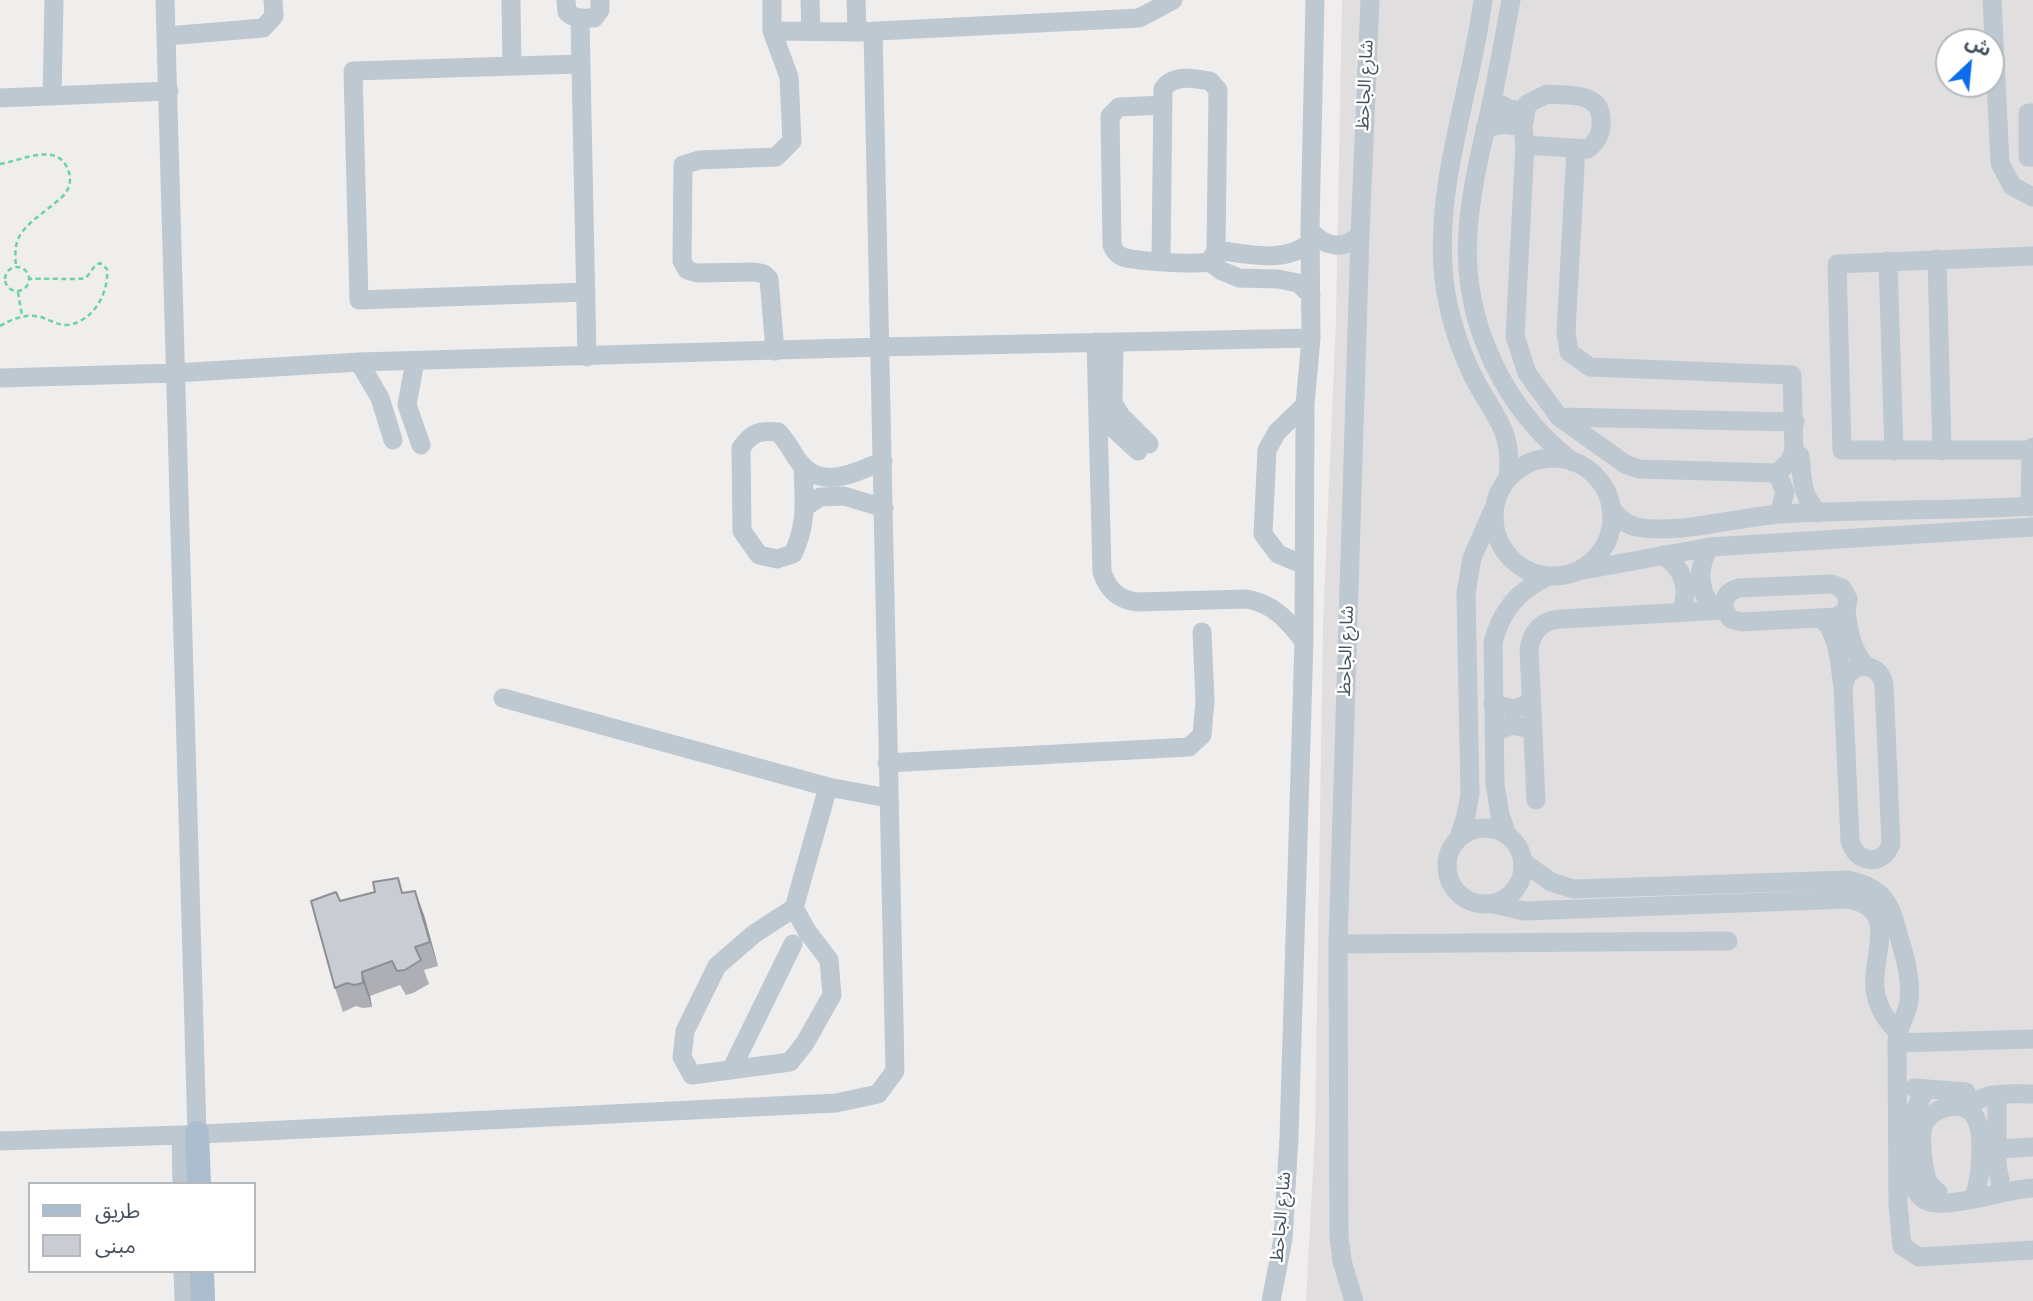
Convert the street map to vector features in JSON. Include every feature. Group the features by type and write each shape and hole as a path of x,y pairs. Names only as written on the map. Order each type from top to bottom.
{"main road":[{"path":"189,1134 199,1182"},
{"path":"202,1273 204,1301"}],"street":[{"path":"52,96 54,0"},
{"path":"165,0 175,373 189,1134 182,1182"},
{"path":"167,36 263,28 274,16 273,0"},
{"path":"511,0 512,66"},
{"path":"566,0 567,12 580,19 594,18 600,10 600,0"},
{"path":"772,0 772,31 789,77 792,142 776,157 699,160 683,165 682,261 687,270 697,273 764,274 769,279 775,351"},
{"path":"810,0 811,31"},
{"path":"0,1141 836,1103 878,1094 895,1071 881,347 865,31 856,0"},
{"name":"شارع الجاحظ","path":"1270,1301 1283,1238 1289,1138 1304,641 1305,405 1311,338 1310,236 1315,0"},
{"name":"شارع الجاحظ","path":"1354,1301 1342,1261 1339,1236 1338,944 1370,0"},
{"path":"1483,0 1473,65 1446,197 1442,252 1455,331 1474,378 1506,435 1508,479"},
{"path":"1511,0 1492,100 1474,173 1468,224 1468,275 1478,323 1495,368 1520,409 1544,438 1573,462"},
{"path":"1992,0 2000,163 2012,186 2033,197"},
{"path":"772,31 865,31 1139,18 1162,1"},
{"path":"580,19 587,357"},
{"path":"579,64 353,71 359,300 586,292"},
{"path":"1161,261 1163,89 1172,79 1205,80 1213,83 1218,90 1212,255 1222,271 1239,278 1278,279 1298,283 1311,295"},
{"path":"0,98 169,91"},
{"path":"1485,128 1504,124 1525,128 1576,148 1588,149 1599,139 1601,109 1594,101 1583,96 1547,94 1527,104 1525,128 1515,336 1527,373 1559,417 1625,464 1639,469 1777,473 1788,463 1794,452 1792,375 1590,367 1569,352 1566,332 1576,148"},
{"path":"1492,100 1509,109 1525,128"},
{"path":"1163,104 1119,107 1112,112 1108,121 1113,249 1123,257 1161,261 1212,255 1279,256 1300,251 1310,236 1334,246 1353,242 1360,235"},
{"path":"2033,113 2028,113 2028,157 2033,157"},
{"path":"1611,509 1624,522 1635,527 1656,528 1779,514 2032,507 2032,449 1842,450 1837,264 2033,256"},
{"path":"1937,259 1942,451"},
{"path":"1888,261 1894,451"},
{"path":"0,378 175,373 359,362 1311,338"},
{"path":"1105,342 1098,414 1102,572 1111,589 1127,600 1136,601 1258,601 1278,611 1304,641"},
{"path":"1098,414 1144,448 1114,403 1105,342"},
{"path":"415,361 407,405 421,445"},
{"path":"359,362 380,398 393,440"},
{"path":"1304,565 1278,554 1263,534 1267,450 1277,432 1305,405"},
{"path":"1559,417 1794,422"},
{"path":"803,466 802,534 793,554 777,559 759,555 742,531 741,448 749,437 761,430 778,432 810,473 831,479 844,477 883,461"},
{"path":"1794,452 1800,456 1805,497 1818,513"},
{"path":"1573,572 1596,558 1604,547 1609,535 1611,509 1607,494 1587,469 1573,462 1559,458 1531,462 1518,469 1501,488 1472,558 1466,593 1469,805 1459,837 1447,856 1446,867 1453,889 1471,902 1524,911 1858,900 1875,912 1879,922 1881,946 1875,982 1880,1009 1897,1037"},
{"path":"1777,473 1785,492 1779,514"},
{"path":"804,508 820,496 845,496 884,508"},
{"path":"1494,510 1494,526 1507,554 1533,573 1549,576"},
{"path":"1507,835 1496,795 1493,642 1506,608 1532,583 1549,576 1710,547 2033,527"},
{"path":"1710,547 1700,568 1702,591 1731,619 1741,622 1836,617 1846,611"},
{"path":"1663,555 1679,569 1684,580 1686,591 1681,612"},
{"path":"1719,610 1728,593 1739,588 1831,584 1837,585 1846,593 1850,640 1854,650 1866,666 1878,672 1884,684 1891,844 1884,855 1866,860 1855,853 1850,840"},
{"path":"1536,800 1530,641 1539,627 1561,619 1719,610"},
{"path":"1821,618 1830,627 1835,638 1843,687 1850,840 1837,880"},
{"path":"887,763 1189,747 1202,735 1205,701 1202,632"},
{"path":"1843,687 1847,674 1852,669 1866,666"},
{"path":"503,698 828,787 888,798"},
{"path":"1493,704 1514,709 1531,703"},
{"path":"1494,733 1511,725 1532,729"},
{"path":"794,908 829,960 832,995 805,1043 790,1062 692,1075 682,1057 685,1031 717,966 754,934 794,908 828,787"},
{"path":"1459,837 1478,828 1498,830 1507,835 1521,852 1523,862 1520,884 1504,900 1494,904"},
{"path":"1523,862 1551,882 1584,889 1837,880 1869,886 1886,900 1896,920 1909,981 1908,1007 1897,1037 1898,1204 1902,1246 1919,1256 2033,1250"},
{"path":"754,934 822,951"},
{"path":"1338,944 1728,941"},
{"path":"731,1070 793,944"},
{"path":"1875,982 1885,989 1898,989 1909,981"},
{"path":"1897,1037 2033,1039"},
{"path":"1897,1083 1966,1100 1997,1095 2033,1094"},
{"path":"1926,1090 1913,1113 1909,1135 1917,1193 1929,1203 1938,1205 2002,1191 2033,1188"},
{"path":"1997,1095 1996,1149 2002,1191"},
{"path":"1898,1204 1932,1200 1925,1175 1922,1128 1930,1115 1938,1110 1957,1107 1966,1100"},
{"path":"1966,1100 1978,1124 1981,1156 1980,1178 1973,1199"},
{"path":"1996,1149 2033,1147"},
{"path":"183,1273 184,1301"}],"path":[{"path":"0,164 45,154 52,155 66,165 70,177 66,193 22,231 16,245 16,267"},
{"path":"0,326 22,316 39,316 65,325 76,323 95,311 108,282 107,269 100,262 94,265 82,280 60,277 29,279"},
{"path":"16,267 27,272 29,279 28,284 18,292 11,290 2,278 10,269 16,267"},
{"path":"18,292 22,316"}],"shaded area":[{"path":"1342,0 2033,0 2033,1301 1306,1301 1315,1133 1323,625 1336,319"}],"building":[{"path":"398,878 402,893 415,891 430,942 415,947 421,960 405,970 397,971 392,961 362,972 363,983 347,983 335,988 311,901 336,892 340,901 375,892 373,882"}]}
